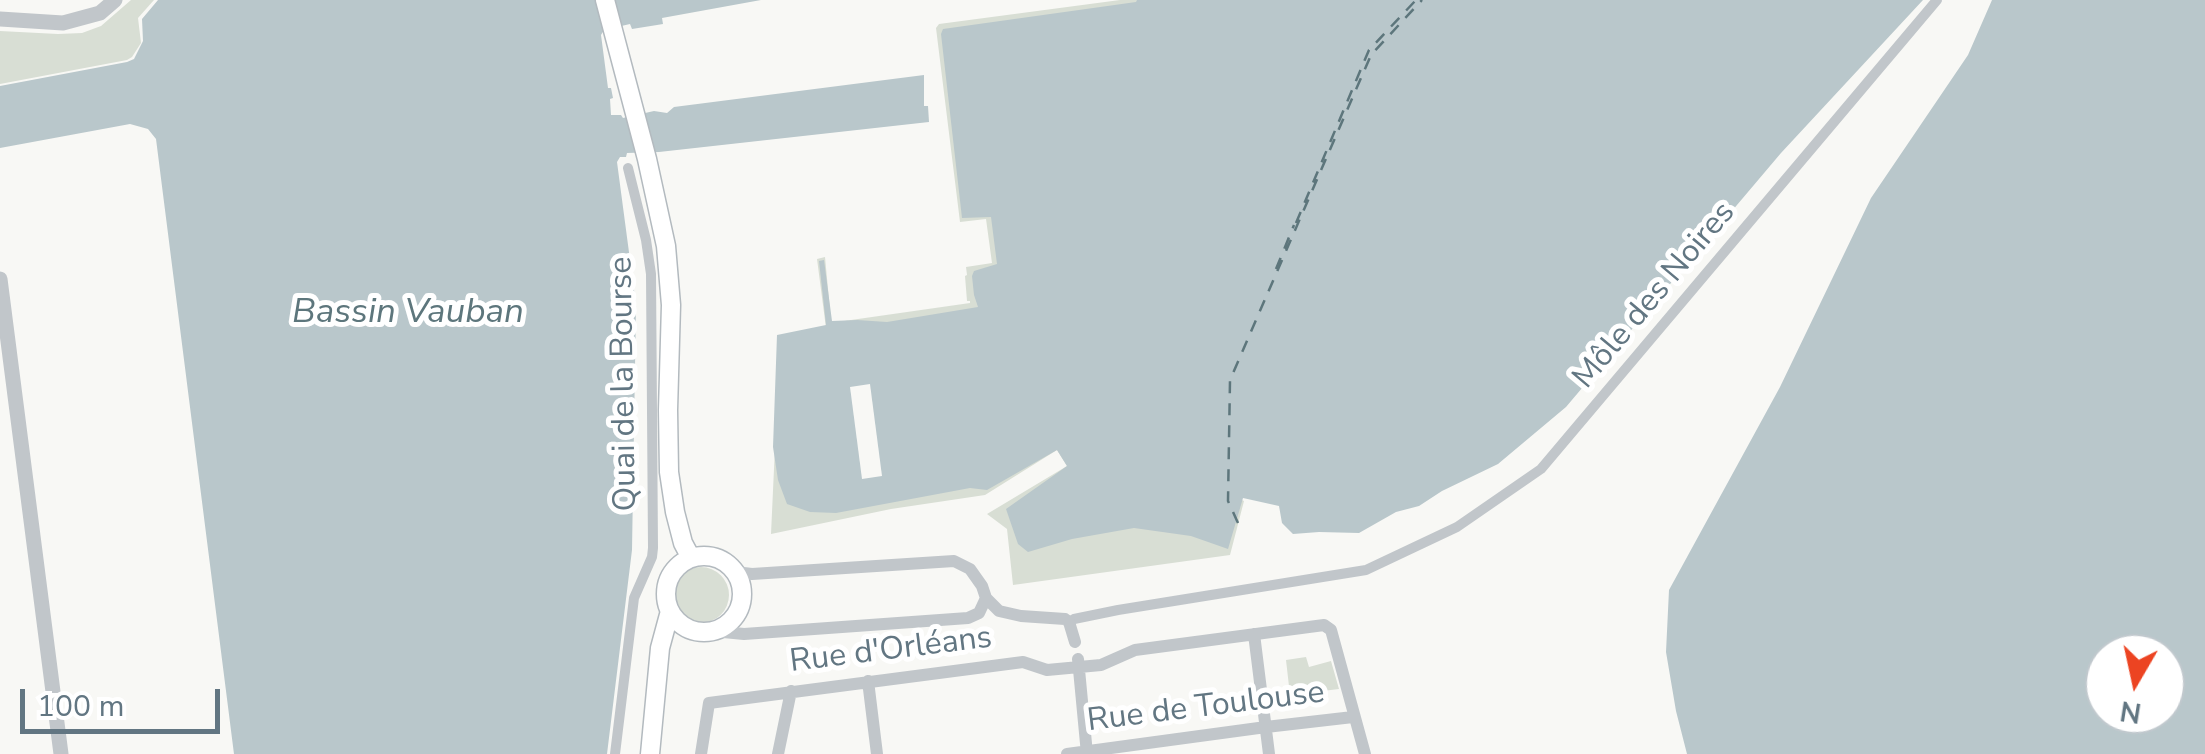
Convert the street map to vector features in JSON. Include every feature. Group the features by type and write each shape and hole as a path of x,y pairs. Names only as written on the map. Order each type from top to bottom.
{"main road":[{"path":"606,0 647,158 669,274 669,472 674,512 691,558"},
{"path":"663,640 690,629 713,630 728,623 738,609 742,592 735,572 715,558 691,558 675,569 668,580 666,599 670,611 690,629"},
{"path":"650,754 670,611"}],"street":[{"path":"0,18 63,23 100,13 115,0"},
{"name":"Môle des Noires","path":"1069,622 1118,610 1366,570 1457,527 1540,470 1937,0"},
{"name":"Quai de la Bourse","path":"614,754 634,598 654,548 653,312 646,240 628,168"},
{"path":"0,279 62,754"},
{"path":"735,572 744,575 945,560 970,569 998,611 1065,619 1075,642"},
{"path":"713,630 744,634 968,618 979,612 986,598"},
{"path":"1087,753 1078,664 1101,665 1135,650 1324,626 1331,630 1364,754"},
{"path":"1254,634 1270,754"},
{"name":"Rue d'Orléans","path":"701,754 709,703 1022,662 1048,670 1078,664"},
{"path":"868,681 877,754"},
{"path":"778,754 791,691"},
{"name":"Rue de Toulouse","path":"1067,754 1353,717"}],"shaded area":[{"path":"131,0 154,0 138,18 141,43 132,57 0,84 0,31 82,33 101,26"},
{"path":"1120,0 1154,0 1064,443 1221,490 1244,501 1230,555 1013,585 1007,529 987,514 1067,466 1057,450 985,495 891,509 771,534 780,338 826,328 817,259 825,257 831,321 837,322 970,303 966,267 992,263 986,219 960,222 936,28 939,24"},
{"path":"701,567 721,575 729,595 721,615 701,623 681,615 673,595 681,575"},
{"path":"1306,657 1309,667 1331,661 1339,689 1290,695 1286,660"}],"water":[{"name":"Bassin Vauban","path":"158,0 761,0 662,18 663,24 632,29 630,24 604,30 601,35 608,88 613,98 611,115 623,118 654,111 667,113 674,107 924,75 924,106 928,106 929,122 627,153 617,162 636,305 632,550 607,754 234,754 156,139 148,129 130,124 0,148 0,86 134,59 143,41 142,19"},
{"path":"1137,0 1923,0 1781,153 1566,407 1498,464 1359,533 1293,534 1282,523 1279,506 1243,498 1228,549 1191,536 1134,528 1028,552 1018,544 1006,509 1067,466 1057,450 987,490 970,488 836,513 810,512 787,504 778,480 773,447 777,335 826,325 819,261 824,260 832,321 887,322 978,307 974,271 997,264 991,217 962,218 943,29"},
{"path":"1992,0 2205,0 2205,754 1687,754 1666,652 1669,590 1780,387 1871,198 1968,55"}],"pier":[{"path":"870,384 882,476 862,479 850,387"}],"ferry route":[{"path":"1296,223 1369,50 1416,0"},
{"path":"1238,523 1228,501 1230,380 1371,55 1422,0"},
{"path":"1276,269 1294,225"}]}
